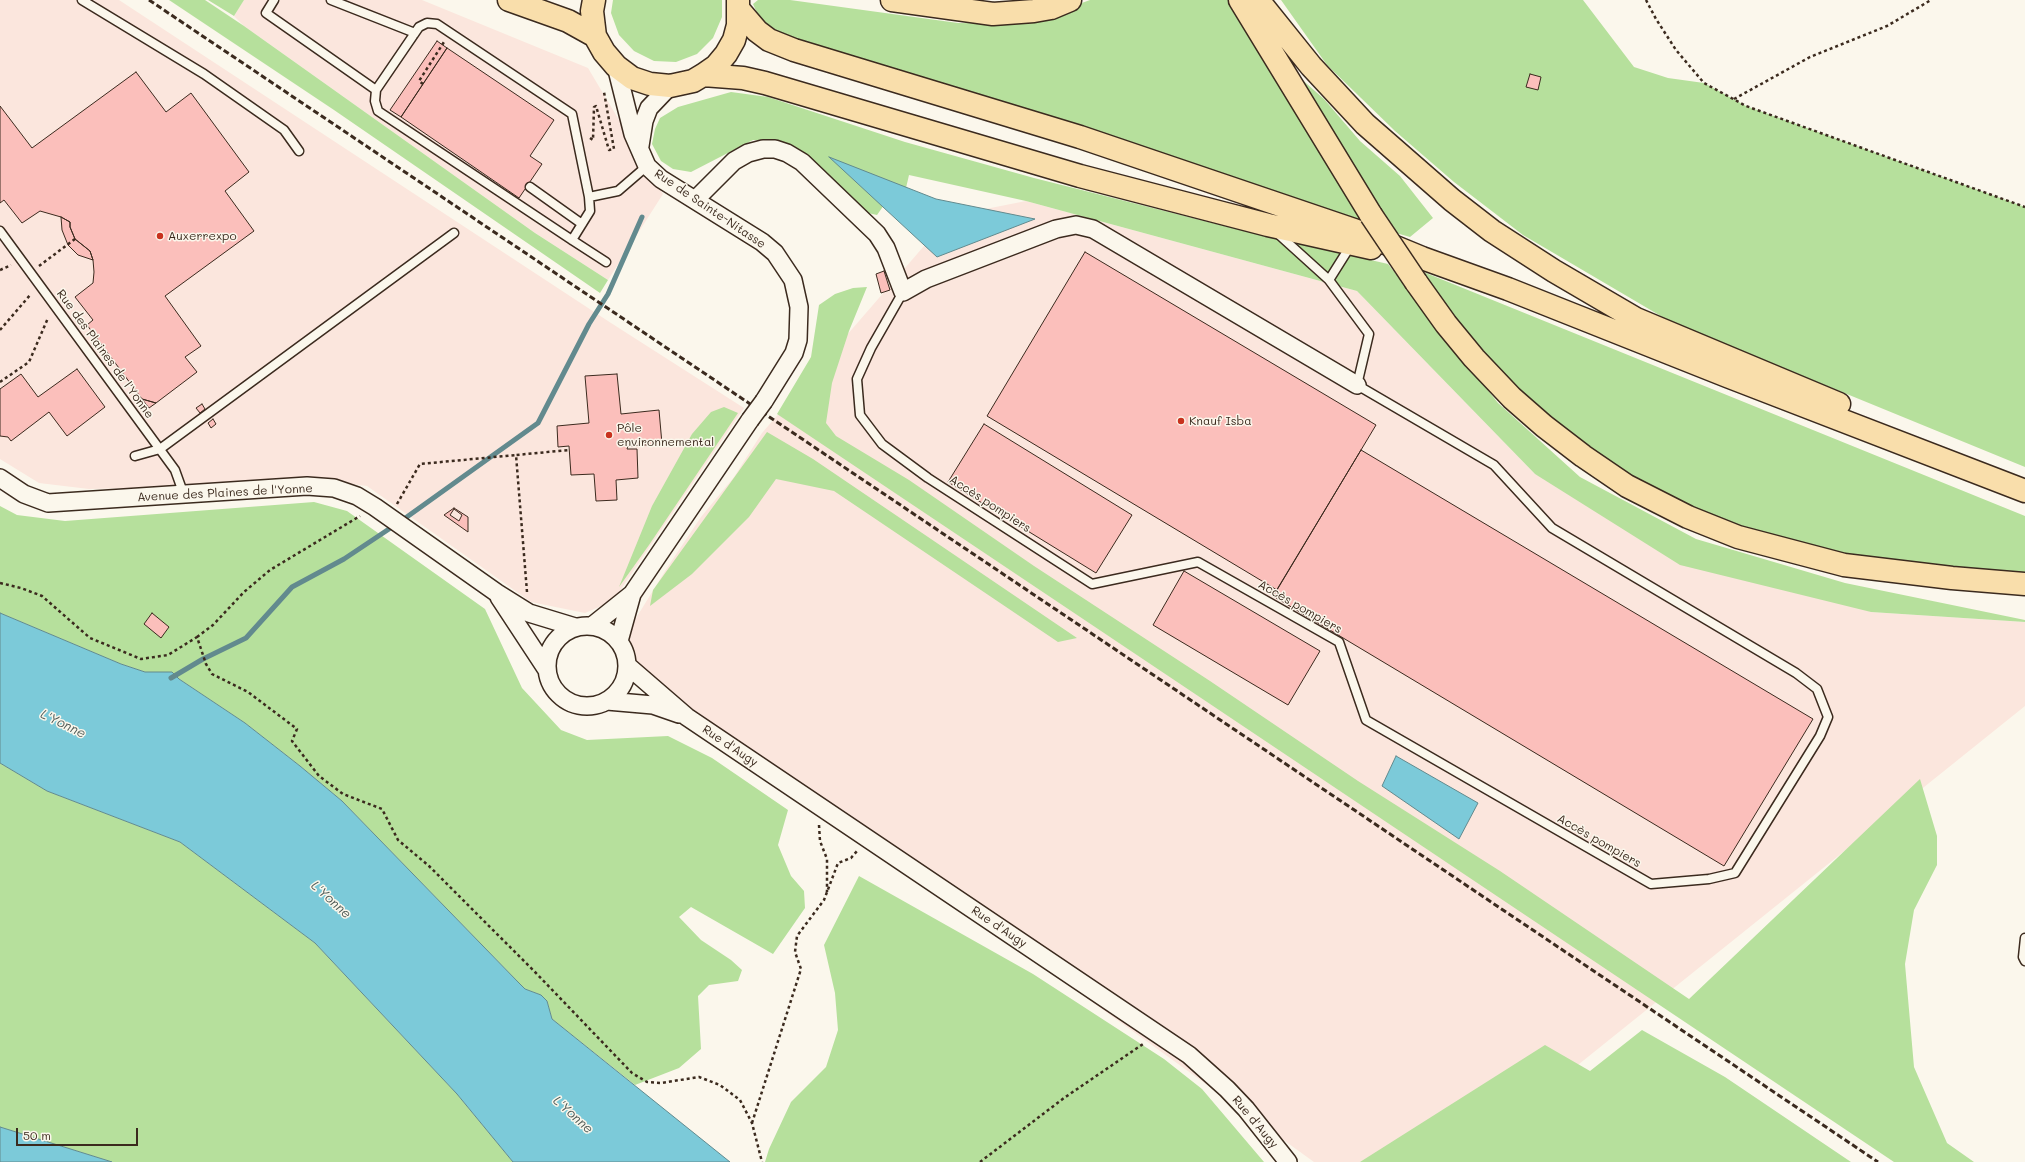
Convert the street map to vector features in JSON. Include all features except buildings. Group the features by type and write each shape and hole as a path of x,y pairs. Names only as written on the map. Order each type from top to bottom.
{"main road":[{"path":"509,0 568,21 595,36"},
{"path":"594,0 592,11 595,36 604,52 616,66 632,78 644,82 670,86 693,81 716,66 726,54 734,40 738,25 739,5"},
{"path":"892,0 993,14 1034,11 1051,8 1070,0"},
{"path":"1240,0 1371,215 1446,324 1474,358 1512,398 1544,426 1583,456 1627,486 1688,518 1738,537 1844,565 1952,578 2025,584"},
{"path":"1258,0 1311,66 1365,124 1452,200 1492,231 1554,271 1636,319 2025,481"},
{"path":"739,5 756,31 769,40 794,50 1080,137 1354,230 1422,258 1508,289 1727,376 2025,491"},
{"path":"703,75 743,78 765,82 1080,176 1268,225 1422,258"}],"street":[{"name":"Rue de Sainte-Nitasse","path":"616,66 633,134 640,146 647,166 662,179 762,242 775,253 793,280 799,307 798,340 794,353 764,401 632,594"},
{"name":"Rue de Sainte-Nitasse","path":"640,146 644,121 649,108 670,86"},
{"path":"695,200 734,161 748,153 763,149 775,149 787,152 802,162 877,234 886,248 903,292 926,279 1056,229 1076,225 1093,228 1357,385"},
{"name":"Avenue des Plaines de l'Yonne","path":"0,478 24,494 48,503 307,486 334,488 357,496 390,517 497,593 529,612 583,626"},
{"name":"Avenue des Plaines de l'Yonne","path":"497,593 547,670"},
{"path":"583,626 602,628 619,641 626,653 628,666 622,686 607,701 594,706 581,706 569,702 558,694 550,683 547,670 548,656 553,644 563,634 583,626 632,594"},
{"path":"619,641 632,594"},
{"name":"Rue d'Augy","path":"628,666 687,717 1189,1055 1227,1089 1259,1125 1288,1162"},
{"name":"Rue d'Augy","path":"607,701 653,705 687,717"}],"lane":[{"path":"82,0 204,74 284,130 300,151"},
{"path":"274,0 266,13 376,90"},
{"path":"331,0 415,34"},
{"path":"572,240 590,211 589,197 572,114 437,24 427,23 419,28 376,90 375,101 378,111 572,240 606,262"},
{"path":"589,197 618,191 647,166"},
{"path":"530,187 582,224"},
{"path":"1268,225 1328,280 1369,334 1357,385"},
{"name":"Rue des Plaines de l'Yonne","path":"0,231 175,470 184,495"},
{"path":"135,456 160,449 454,233"},
{"path":"1328,280 1352,244"},
{"name":"Accès pompiers","path":"903,292 871,348 857,379 860,414 882,444 928,478 1092,584 1198,562 1339,642 1366,720 1651,884 1708,879 1735,873 1820,736 1828,717 1817,688 1796,673 1552,528 1494,465 1357,385"},
{"path":"2025,938 2023,956 2025,961"}],"path":[{"path":"1646,0 1656,19 1676,50 1704,83 1746,106 2025,207"},
{"path":"1734,99 1810,58 1887,26 1931,0"},
{"path":"423,84 419,81 445,42"},
{"path":"585,135 593,140 594,107 596,106 609,150 614,149 603,90"},
{"path":"31,272 75,239"},
{"path":"0,330 40,285"},
{"path":"0,382 29,362 54,304"},
{"path":"0,583 21,588 42,596 90,638 141,659 168,655 213,625 244,592 270,570 390,517 420,464 570,450"},
{"path":"516,455 529,612"},
{"path":"197,637 206,664 212,674 248,692 297,729 292,741 319,776 343,794 382,810 398,840 428,866 535,972 632,1073 647,1082 661,1083 699,1077 720,1085 740,1100 752,1123 762,1162"},
{"path":"825,810 818,827 827,859 827,893"},
{"path":"752,1123 801,969 795,952 797,936 824,900 838,863 851,858 868,839"},
{"path":"980,1162 1064,1098 1157,1034"}],"shaded area":[{"path":"0,0 119,0 611,323 744,408 613,601 585,613 531,602 367,486 311,479 219,486 89,489 39,483 0,459"},
{"path":"244,0 422,0 588,68 663,194 608,280 535,233 244,26 234,16"},
{"path":"1026,201 1357,291 1535,474 1871,612 2025,622 2025,706 1457,1162 1314,1162 736,745 639,687 628,631 701,517 734,477 762,433 950,216"}],"green space":[{"path":"169,0 205,0 244,26 535,233 608,280 600,293 334,110"},
{"path":"208,0 244,0 234,16"},
{"path":"613,0 722,0 722,17 713,38 697,54 676,62 654,61 634,51 619,35 611,13"},
{"path":"758,0 790,0 958,23 1025,24 1090,0 1228,0 1365,226 786,37 763,26 753,4"},
{"path":"1281,0 1583,0 1634,67 1668,78 1704,83 1746,106 2025,207 2025,467 1671,322 1523,235 1454,182 1395,131 1327,65"},
{"path":"1298,76 1324,99 1360,141 1400,176 1433,218 1410,237 1396,233"},
{"path":"731,92 768,97 905,142 1034,178 1224,226 1388,264 1498,403 1580,477 1696,539 1845,583 2025,620 2025,622 1871,612 1680,565 1535,474 1357,291 1026,201 909,175 903,201 891,195 877,215 868,213 801,153 777,140 753,140 691,172 673,169 661,161 652,144 655,129 660,118 678,107"},
{"path":"1421,271 2025,516 2025,575 1845,559 1760,537 1692,511 1617,470 1554,425 1497,367 1447,310"},
{"path":"867,287 849,331 832,383 826,423 836,436 909,480 1034,566 1210,681 1358,781 1500,871 1689,999 1920,779 1937,836 1937,865 1914,910 1905,964 1914,1067 1947,1143 1974,1162 1894,1162 777,414 811,357 819,305 835,294 853,288"},
{"path":"724,407 738,413 619,587 652,506 692,434 711,412"},
{"path":"767,432 813,459 1077,638 1058,642 834,491 776,479 749,517 692,574 650,606 653,590"},
{"path":"314,502 347,511 485,609 522,688 561,730 587,740 668,736 712,758 788,810 778,845 791,876 804,891 805,908 773,954 691,907 679,917 701,940 731,960 742,970 738,981 709,985 698,996 701,1049 679,1068 635,1085 552,1019 547,1001 541,995 525,989 342,801 245,723 179,679 172,672 145,672 121,664 0,613 0,506 17,515 65,521"},
{"path":"0,763 47,791 180,842 315,943 457,1094 513,1162 112,1162 0,1127"},
{"path":"859,876 1033,974 1164,1059 1202,1089 1264,1162 765,1162 769,1149 791,1102 826,1067 838,1030 835,993 824,945"},
{"path":"1642,1030 1725,1077 1851,1162 1360,1162 1545,1045 1590,1071"}],"water":[{"path":"829,157 936,199 1035,219 937,257"},
{"name":"L'Yonne","path":"0,613 121,664 145,672 172,672 179,679 245,723 342,801 525,989 541,995 547,1001 552,1019 730,1162 513,1162 457,1094 315,943 180,842 47,791 0,763"},
{"path":"1396,756 1478,803 1459,839 1382,786"},
{"path":"0,1127 109,1161 112,1162 0,1162"}],"waterway":[{"path":"171,678 203,659 246,638 292,587 344,559 404,519 538,423 589,324 608,294 642,217"}],"railway":[{"path":"149,0 1878,1162"}],"place":[{"name":"Auxerrexpo","path":"160,236"},
{"name":"Knauf Isba","path":"1181,421"},
{"name":"Pôle environnemental","path":"609,435"}]}
